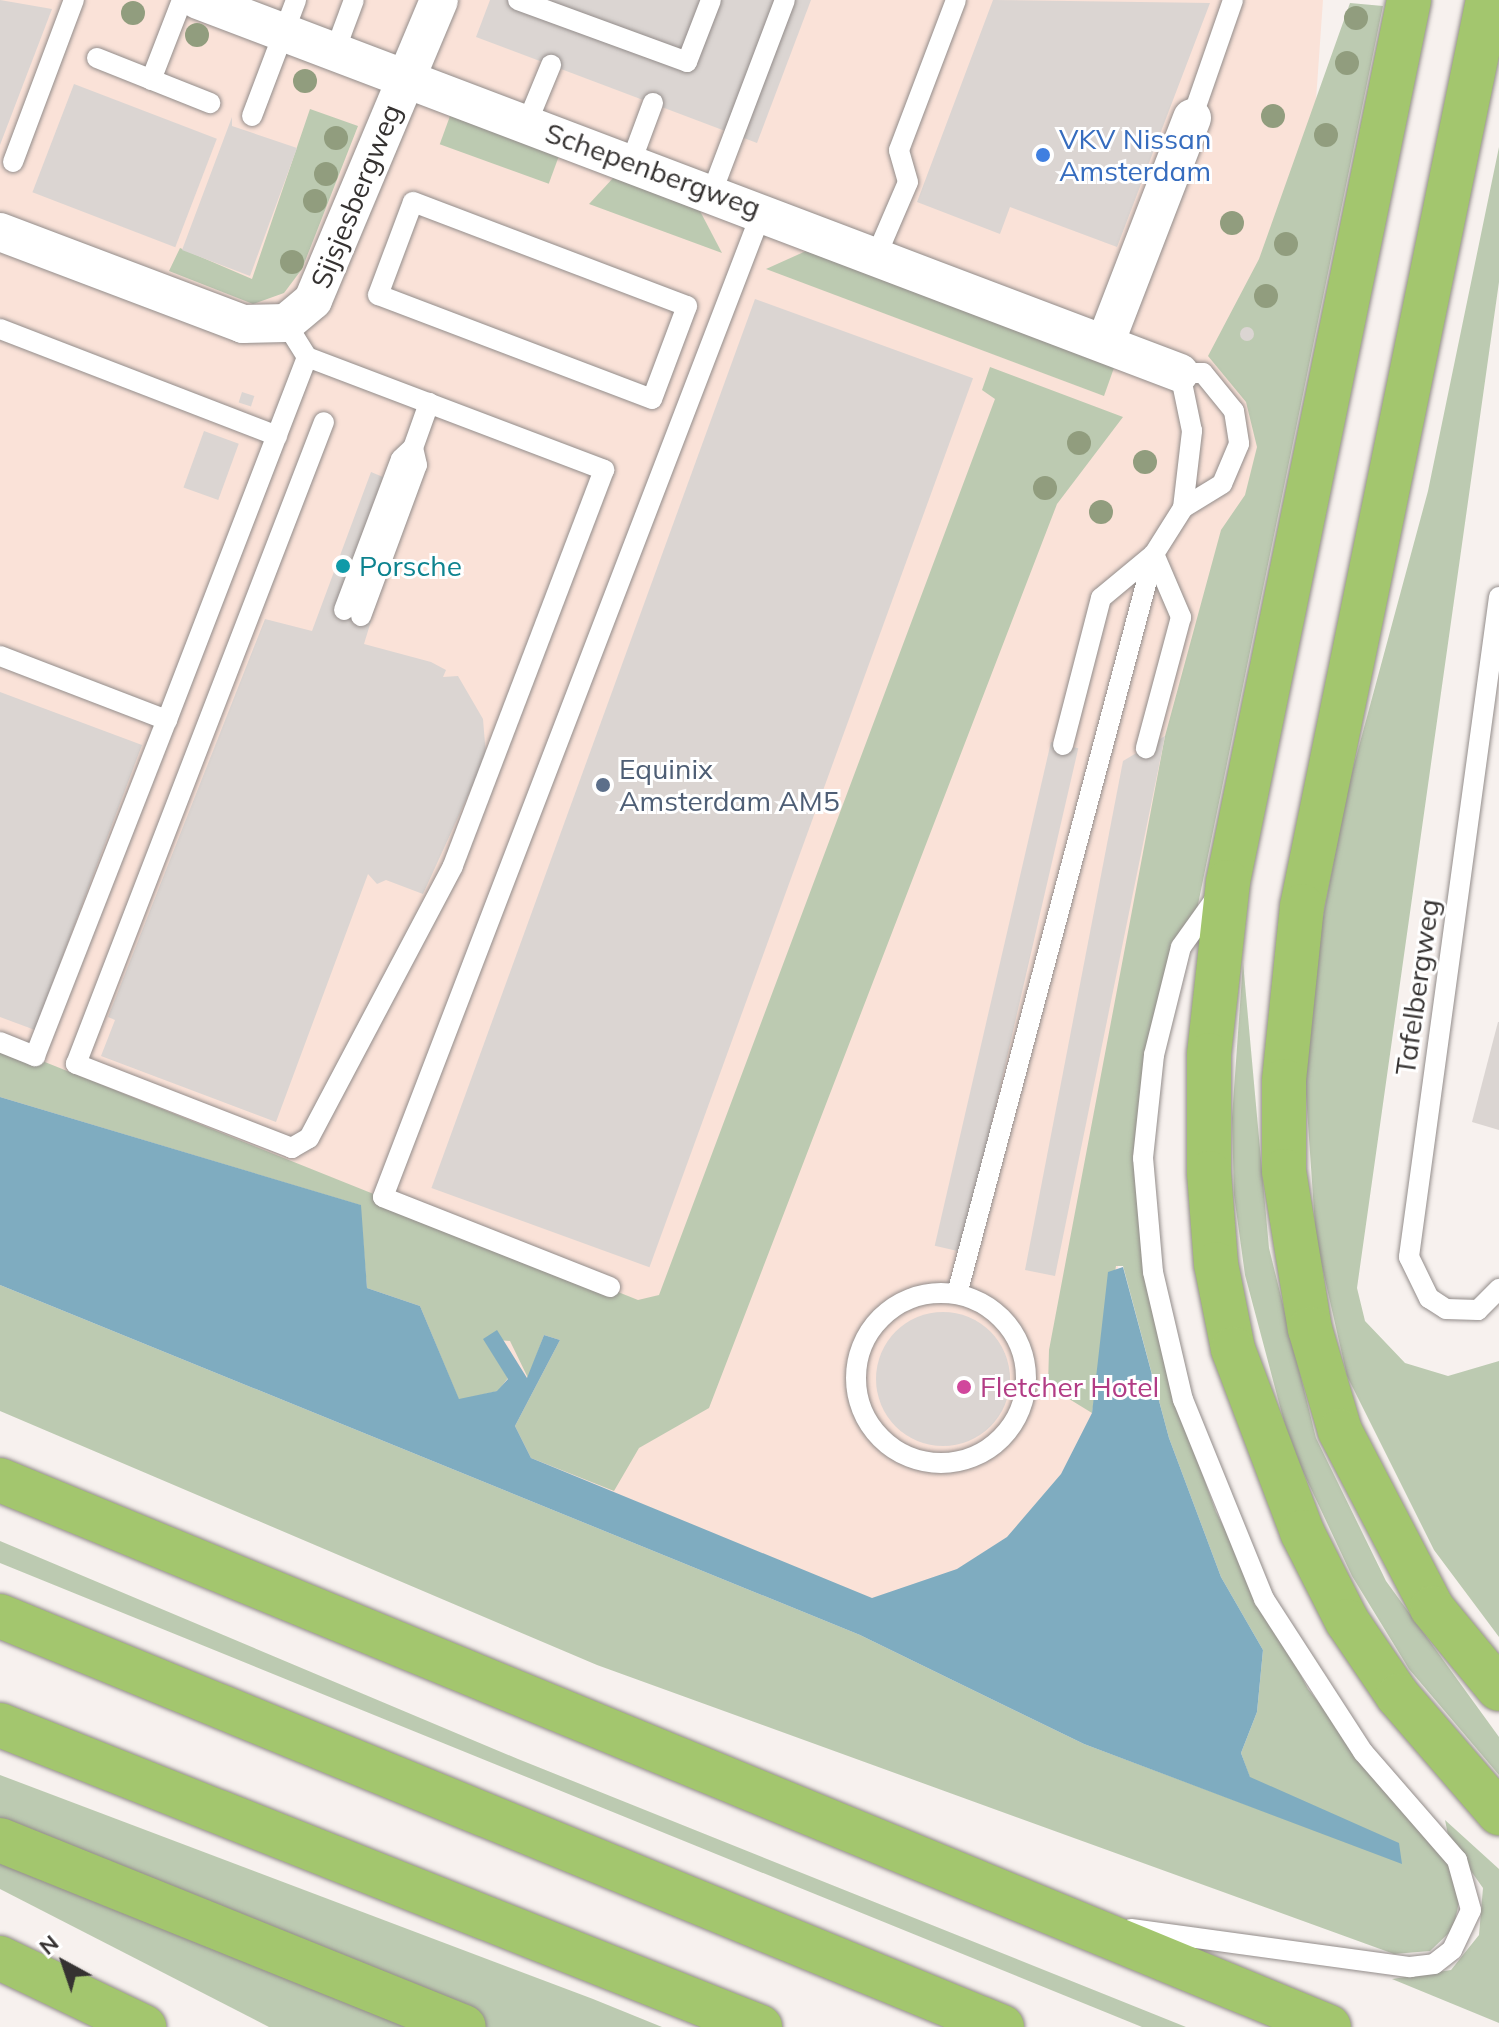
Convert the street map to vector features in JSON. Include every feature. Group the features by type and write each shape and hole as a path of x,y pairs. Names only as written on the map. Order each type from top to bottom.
{"highway":[{"path":"1409,0 1228,882 1209,1055 1209,1173 1233,1349 1266,1452 1347,1621 1398,1696 1499,1813"},
{"path":"1488,0 1302,906 1284,1081 1284,1171 1310,1329 1340,1431 1432,1608 1499,1689"},
{"path":"0,1480 1329,2027"},
{"path":"0,1616 1002,2027"},
{"path":"0,1725 760,2027"},
{"path":"0,1840 464,2027"},
{"path":"0,1958 144,2027"}],"street":[{"name":"Schepenbergweg","path":"198,0 290,16 335,51 1106,341 1180,373"},
{"name":"Sijsjesbergweg","path":"286,323 313,300 439,0"},
{"path":"1106,341 1192,118"},
{"path":"0,232 243,324 286,323"}],"lane":[{"path":"13,162 74,0"},
{"path":"151,80 182,0"},
{"path":"335,51 354,0"},
{"path":"518,0 687,62 711,0"},
{"path":"712,192 785,0"},
{"path":"877,254 908,182 899,150 956,0"},
{"path":"1192,118 1233,0"},
{"path":"252,116 290,16"},
{"path":"97,58 210,103"},
{"path":"527,123 551,65"},
{"path":"631,162 653,103"},
{"path":"413,202 687,306 652,399 378,295 413,202"},
{"path":"610,1287 383,1197 762,211"},
{"path":"286,323 307,357 604,470 453,866 309,1138 292,1148 76,1064 324,422"},
{"path":"0,329 277,436"},
{"path":"0,1042 35,1056 307,357"},
{"path":"957,1294 1154,554 1183,508 1192,431 1180,373 1203,373 1215,382 1234,411 1239,444 1222,484 1183,508"},
{"path":"352,613 401,459 413,448 429,403"},
{"path":"1063,745 1101,598 1154,554"},
{"path":"1146,748 1181,617 1154,554"},
{"name":"Tafelbergweg","path":"1499,597 1409,1257 1429,1298 1446,1309 1478,1310 1499,1289"},
{"path":"0,656 167,720"},
{"path":"1079,1923 1410,1967 1434,1964 1452,1950 1471,1910 1457,1860 1363,1752 1264,1599 1179,1386 1153,1272 1143,1158 1154,1055 1181,947 1228,882"},
{"path":"957,1294 1007,1323 1027,1378 1006,1433 983,1452 925,1462 875,1432 861,1406 861,1348 899,1303 957,1294"}],"shaded area":[{"path":"0,0 1323,0 1296,387 1114,1286 1109,1404 1029,1539 887,1609 0,1235"}],"green space":[{"path":"1350,3 1383,6 1195,919 1141,1084 1174,1395 1216,1512 1308,1689 1455,1871 1460,1898 1453,1929 1430,1951 1394,1954 597,1665 0,1411 0,1285 860,1635 1084,1744 1402,1863 1250,1778 1241,1753 1257,1712 1263,1650 1221,1577 1169,1438 1123,1266 1116,1266 1092,1413 1048,1386 1049,1350 1165,736 1221,530 1245,495 1257,447 1246,402 1208,356 1259,259"},
{"path":"310,109 358,126 302,269 284,293 253,304 169,271 180,248 252,279"},
{"path":"450,116 559,156 549,184 440,144"},
{"path":"1499,147 1499,282 1357,1288 1365,1321 1405,1363 1448,1376 1499,1361 1499,1637 1434,1550 1347,1376 1316,1240 1304,1065 1316,953 1348,787 1428,491"},
{"path":"614,177 700,211 722,253 589,204"},
{"path":"806,251 1115,365 1104,396 766,269"},
{"path":"990,367 1123,417 1057,504 709,1408 639,1448 614,1491 531,1458 515,1426 560,1340 544,1335 528,1378 510,1341 484,1339 508,1378 498,1391 459,1400 420,1306 367,1288 360,1205 0,1097 0,1044 638,1300 659,1295 995,399 982,390"},
{"path":"1243,962 1269,1248 1316,1438 1386,1581 1499,1737 1499,1775 1409,1669 1352,1576 1290,1444 1245,1275 1234,1195 1232,1118"},
{"path":"0,1541 518,1759 1186,2027 1142,2027 0,1563"},
{"path":"0,1775 662,2027 269,2027 0,1889"},
{"path":"1445,1820 1499,1869 1499,2023 1392,1979 1451,1970 1479,1935 1483,1888 1449,1840"}],"water":[{"path":"0,1097 361,1205 367,1288 420,1306 459,1399 497,1391 508,1379 483,1339 497,1330 527,1378 544,1335 560,1340 515,1426 531,1458 872,1598 957,1569 1007,1537 1061,1474 1092,1413 1108,1272 1123,1267 1169,1438 1221,1577 1263,1650 1257,1712 1241,1753 1250,1777 1399,1843 1402,1864 1084,1744 860,1635 0,1285"}],"building":[{"path":"0,0 52,9 0,145"},
{"path":"490,0 811,0 757,143 476,37"},
{"name":"VKV Nissan Amsterdam","path":"993,0 1210,3 1117,247 1010,207 1000,234 917,202"},
{"path":"74,84 217,139 175,247 32,192"},
{"path":"232,117 232,126 297,148 250,276 182,250"},
{"path":"755,299 973,378 649,1267 431,1188"},
{"path":"1247,327 1254,334 1247,341 1240,334"},
{"path":"242,392 254,396 251,406 239,402"},
{"path":"204,431 239,444 218,500 183,487"},
{"path":"371,472 383,477 335,607 371,621 364,644 431,662 446,670 443,677 458,676 483,719 486,756 423,894 386,880 377,884 368,874 276,1122 101,1056 115,1020 108,1017 265,619 312,631"},
{"path":"0,692 142,745 35,1030 0,1017"},
{"path":"1165,736 1055,1276 1025,1270 1123,761"},
{"path":"1051,742 1078,748 962,1252 935,1246"},
{"path":"1499,1022 1499,1130 1472,1122"},
{"path":"943,1312 969,1317 991,1331 1005,1353 1010,1379 1005,1405 991,1427 969,1441 943,1446 917,1441 895,1427 881,1405 876,1379 881,1353 895,1331 917,1317"}],"place":[{"name":"VKV Nissan Amsterdam","path":"1043,155"},
{"name":"Porsche","path":"343,566"},
{"name":"Equinix Amsterdam AM5","path":"603,785"},
{"name":"Fletcher Hotel","path":"964,1387"}]}
